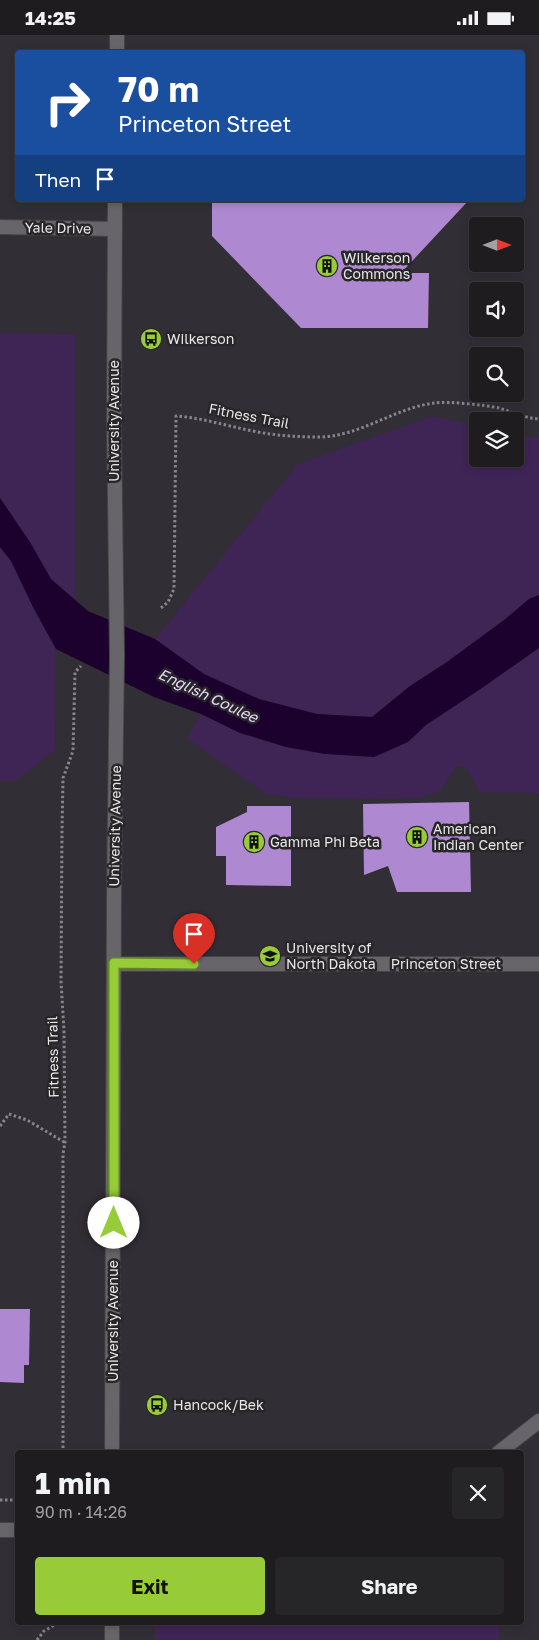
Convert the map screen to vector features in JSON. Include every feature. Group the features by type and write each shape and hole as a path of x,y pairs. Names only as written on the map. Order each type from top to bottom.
{"street":[{"path":"117,35 117,50"},
{"name":"University Avenue","path":"112,1450 117,655 114,423 115,202"},
{"name":"Yale Drive","path":"0,227 115,229"},
{"name":"Princeton Street","path":"114,963 539,964"},
{"path":"502,1450 539,1421"},
{"path":"0,1530 15,1531"},
{"path":"112,1625 112,1640"}],"path":[{"name":"Fitness Trail","path":"161,608 173,595 175,583 176,416 198,418 256,432 297,437 325,437 349,432 420,405 437,403 496,408 539,419"},
{"name":"Fitness Trail","path":"63,1450 62,1210 65,1143 64,1031 61,981 63,778 73,751 75,672 81,666"},
{"path":"0,1126 9,1114 27,1120 65,1143"},
{"path":"0,1500 15,1500"},
{"path":"36,1640 44,1631 54,1625"}],"shaded area":[{"name":"University of North Dakota","path":"0,35 539,35 539,1640 0,1640"},
{"path":"0,333 75,334 75,600 51,579 0,498"},
{"path":"433,416 469,425 469,467 524,467 524,437 539,438 539,595 529,599 505,620 410,686 372,717 317,714 259,699 204,674 155,639 298,464"},
{"path":"0,547 11,561 56,649 55,750 15,781 0,781"},
{"path":"539,648 539,793 480,792 466,767 457,766 441,790 422,798 299,798 266,794 187,738 201,714 240,733 408,742 426,725"},
{"path":"155,1625 499,1625 499,1640 155,1640"}],"water":[{"name":"English Coulee","path":"0,498 30,542 51,579 88,611 155,639 204,674 259,699 317,714 372,717 410,686 447,662 529,599 539,595 539,648 426,725 408,742 374,757 325,754 286,747 240,733 201,714 154,697 56,649 11,561 0,547"}],"building":[{"name":"Wilkerson Commons","path":"212,202 467,202 401,273 429,273 428,328 301,328 212,236"},
{"name":"American Indian Center","path":"469,802 471,892 397,892 388,866 364,875 363,804"},
{"name":"Gamma Phi Beta","path":"247,806 291,806 291,886 226,885 226,856 216,856 216,827 247,812"},
{"path":"0,1309 30,1309 29,1365 24,1365 24,1383 0,1382"}],"place":[{"name":"Wilkerson Commons","path":"327,266"},
{"name":"Wilkerson","path":"151,339"},
{"name":"American Indian Center","path":"417,837"},
{"name":"Gamma Phi Beta","path":"254,842"},
{"name":"University of North Dakota","path":"270,956"},
{"name":"Hancock/Bek","path":"157,1405"}],"route":[{"path":"114,1223 114,963 194,964"}]}
